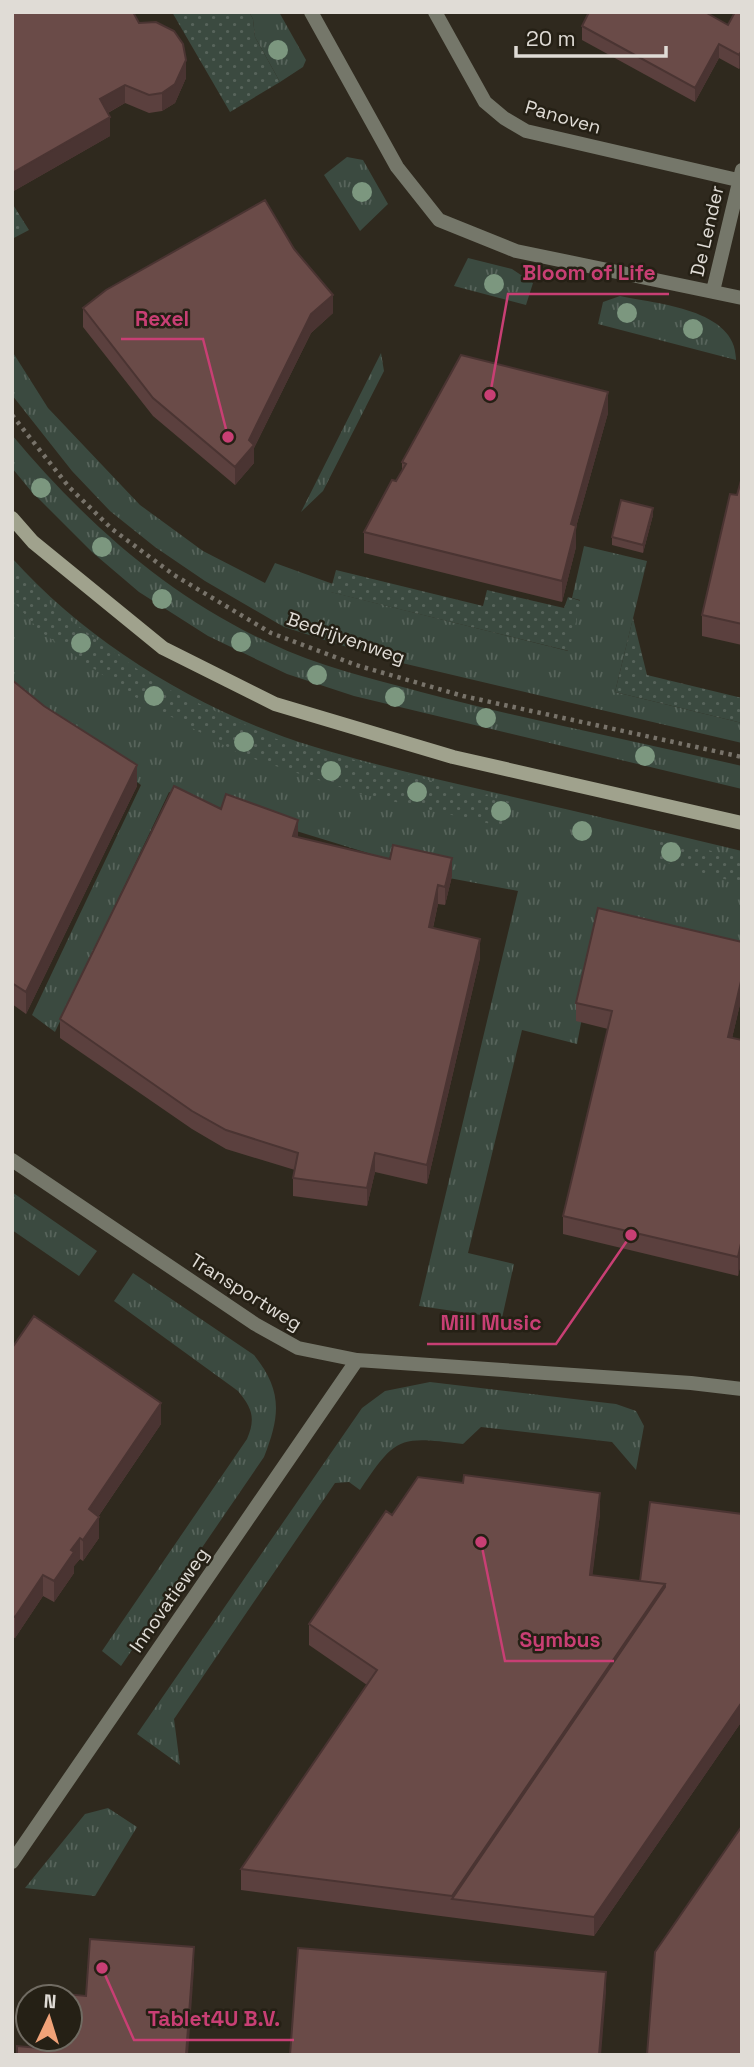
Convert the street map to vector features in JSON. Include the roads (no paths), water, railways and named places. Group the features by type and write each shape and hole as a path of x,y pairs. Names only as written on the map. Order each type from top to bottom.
{"main road":[{"path":"12,518 33,542 163,648 275,704 453,757 742,822"}],"street":[{"path":"311,12 397,167 439,220 516,251 742,298"},
{"name":"Panoven","path":"435,12 485,102 503,118 526,131 740,177"},
{"name":"De Lender","path":"713,291 740,177"},
{"name":"Transportweg","path":"12,1160 255,1324 298,1348 357,1360 691,1383 742,1390"},
{"name":"Innovatieweg","path":"12,1862 357,1360"}],"place":[{"name":"Bloom of Life","path":"490,395"},
{"name":"Rexel","path":"228,437"},
{"name":"Mill Music","path":"631,1235"},
{"name":"Symbus","path":"481,1542"},
{"name":"Tablet4U B.V.","path":"102,1968"}]}
